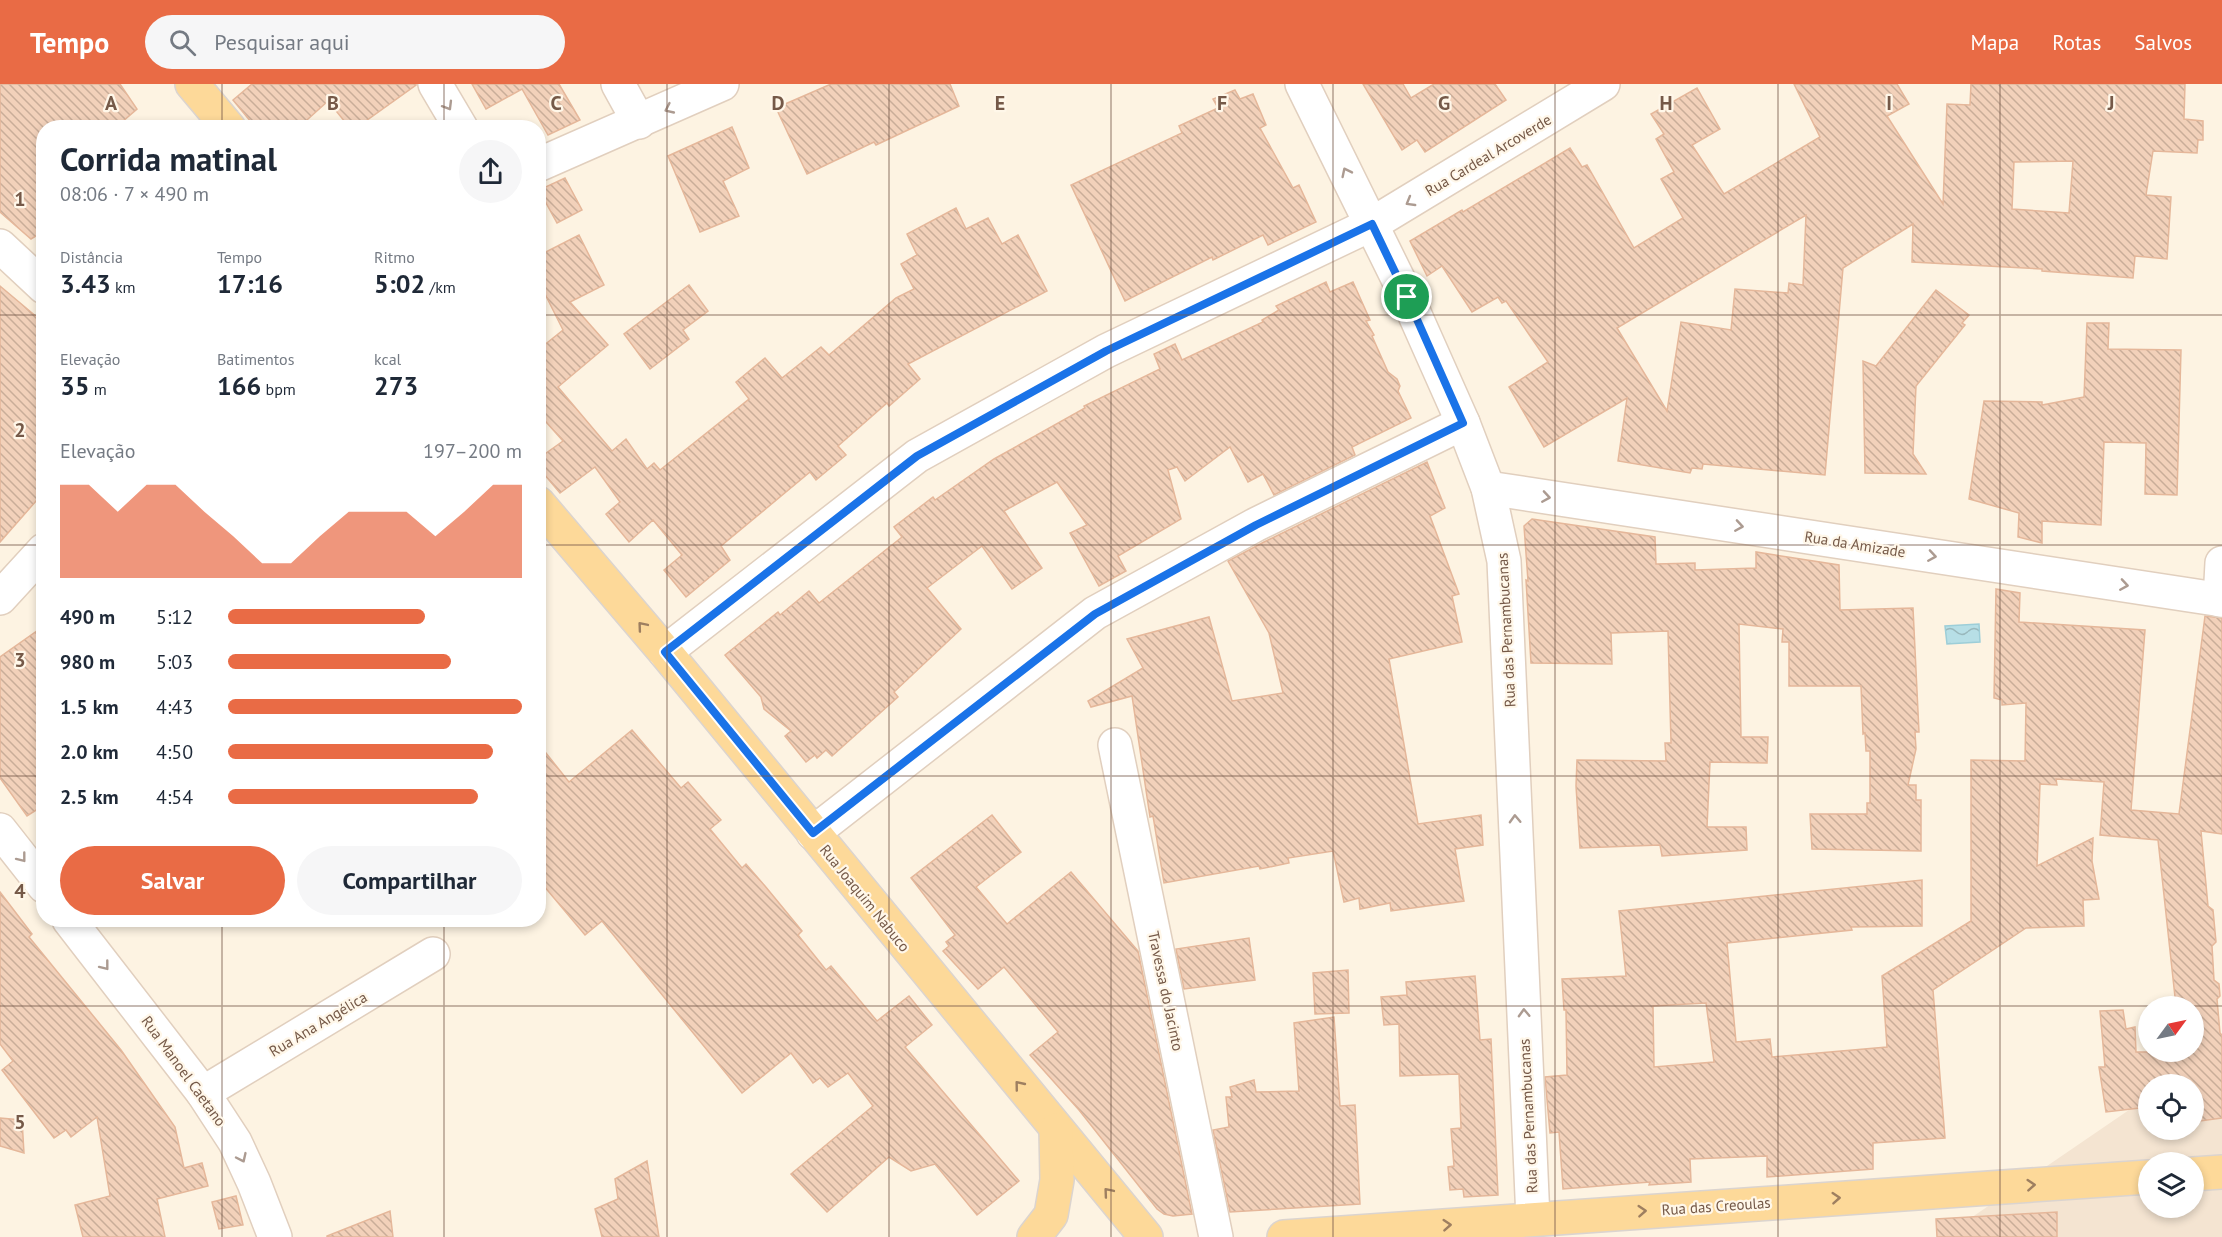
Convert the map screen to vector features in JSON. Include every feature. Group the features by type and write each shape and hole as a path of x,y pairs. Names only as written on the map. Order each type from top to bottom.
{"main road":[{"path":"192,84 222,120"},
{"name":"Rua Joaquim Nabuco","path":"546,512 665,652 1146,1237"},
{"path":"1034,1237 1051,1215 1057,1180 1056,1130"},
{"path":"2204,1173 2222,1172"},
{"name":"Rua das Creoulas","path":"1284,1237 2138,1178"}],"street":[{"path":"435,84 456,120"},
{"path":"618,84 639,122"},
{"path":"546,162 722,84"},
{"name":"Rua das Pernambucanas","path":"1302,84 1407,297 1463,423 1488,488 1504,561 1533,1219"},
{"name":"Rua Cardeal Arcoverde","path":"665,652 917,456 1106,351 1372,224 1603,84"},
{"path":"0,246 36,280"},
{"path":"813,833 1095,614 1256,525 1463,423"},
{"name":"Rua da Amizade","path":"1488,488 2221,600"},
{"path":"3,589 36,558"},
{"path":"2221,600 2222,563"},
{"name":"Travessa do Jacinto","path":"1115,745 1216,1237"},
{"path":"0,830 36,876"},
{"name":"Rua Manoel Caetano","path":"74,927 203,1093 235,1142 275,1237"},
{"name":"Rua Ana Angélica","path":"203,1093 433,954"}],"shaded area":[{"path":"2222,1046 2222,1237 1943,1237 2138,1104 2138,1140 2204,1140 2204,1074 2181,1074 2198,1062 2204,1062 2204,1058"}],"water":[{"path":"1979,624 1980,642 1947,644 1945,626"}],"building":[{"path":"0,84 120,84 137,109 124,120 36,120 36,236 31,239 0,212"},
{"path":"252,84 416,84 367,120 343,120 328,101 307,120 249,120 233,100"},
{"path":"472,84 559,84 580,120 548,135 546,120 540,120 522,89 486,109"},
{"path":"831,84 950,84 959,106 876,145 874,142 807,174 776,108"},
{"path":"1363,84 1403,84 1411,98 1434,84 1495,84 1506,100 1425,152 1417,140 1402,150"},
{"path":"1794,84 1897,84 1909,104 1887,116 1943,204 1947,104 1970,105 1971,84 2185,84 2184,119 2203,121 2203,140 2198,140 2197,153 2153,151 2146,195 2171,197 2167,259 2135,256 2133,278 2042,271 2042,269 1912,262 1913,224 1843,268 1825,475 1703,464 1702,469 1692,468 1690,473 1618,461 1627,398 1544,447 1509,387 1548,362 1506,301 1502,303 1498,297 1472,312 1442,266 1427,276 1410,241 1570,148 1582,167 1587,165 1634,248 1683,218 1661,179 1674,172 1656,139 1664,134 1651,114 1697,88 1720,129 1692,145 1724,194 1820,137","holes":["2073,161 2069,213 2012,209 2014,162","1806,215 1803,285 1789,283 1788,293 1735,289 1731,330 1681,322 1667,411 1617,328"]},
{"path":"1235,90 1240,99 1253,94 1266,125 1260,128 1293,188 1299,185 1316,222 1268,245 1263,235 1213,260 1212,257 1125,301 1071,185 1182,133 1179,126 1218,108 1213,99"},
{"path":"732,127 749,168 723,181 739,216 700,232 668,156"},
{"path":"565,178 582,210 557,223 546,203 546,187"},
{"path":"956,208 966,229 988,218 1002,244 1018,235 1047,291 908,364 920,379 889,406 887,403 838,446 846,455 816,480 810,472 721,546 730,560 686,597 664,570 682,555 653,520 629,542 606,514 620,502 595,467 560,493 546,476 546,453 563,441 546,422 546,344 563,330 546,296 546,252 579,235 604,285 570,302 608,345 558,387 612,451 626,439 647,469 654,463 660,470 749,399 736,382 765,358 782,378 821,347 829,355 896,298 914,289 901,264 917,255 907,234"},
{"path":"1326,282 1330,292 1353,282 1370,320 1366,321 1374,335 1372,336 1388,372 1397,379 1400,386 1398,391 1411,418 1352,447 1355,455 1274,495 1263,474 1248,482 1230,447 1185,481 1177,467 1168,470 1181,519 1118,556 1126,571 1099,586 1070,533 1087,525 1057,482 1004,511 1042,568 1012,589 982,546 927,588 961,629 894,692 898,697 832,756 826,750 817,758 815,755 806,762 785,736 791,731 764,709 761,697 725,655 778,612 780,615 809,591 819,603 902,537 894,527 933,497 935,500 994,459 1085,408 1084,406 1160,369 1154,354 1175,344 1182,360 1263,322 1262,320 1279,310 1276,306"},
{"path":"689,285 708,311 683,330 689,339 650,369 624,334"},
{"path":"0,286 36,316 36,501 0,542"},
{"path":"1936,290 1969,315 1962,323 1965,325 1916,386 1913,454 1926,474 1865,473 1863,361 1876,366"},
{"path":"2087,323 2109,323 2108,349 2181,350 2177,495 2145,494 2146,443 2104,442 2101,525 2042,521 2042,543 2018,537 2019,513 1969,499 1984,401 2042,402 2042,405 2084,397"},
{"path":"1427,462 1445,508 1430,516 1459,594 1452,596 1462,642 1389,659 1418,824 1481,815 1483,845 1455,849 1464,901 1391,911 1390,903 1360,909 1359,898 1344,902 1333,851 1288,858 1289,863 1260,869 1259,866 1164,883 1153,816 1150,817 1132,696 1091,707 1088,701 1143,668 1127,639 1209,617 1232,701 1283,693 1269,633 1228,561"},
{"path":"1532,519 1655,537 1656,564 1695,563 1695,570 1756,568 1756,552 1839,565 1840,610 1913,608 1919,732 1915,732 1916,749 1908,785 1916,785 1916,800 1921,800 1921,851 1812,849 1810,814 1867,814 1867,803 1870,803 1870,751 1866,751 1865,733 1863,734 1861,686 1789,686 1789,642 1782,642 1783,629 1739,624 1741,737 1768,737 1767,763 1710,762 1707,827 1746,827 1747,850 1662,856 1660,845 1580,848 1576,786 1577,760 1666,761 1665,743 1671,743 1668,631 1611,633 1612,664 1531,663 1524,526"},
{"path":"1996,589 2020,593 2019,622 2145,630 2131,810 2179,814 2205,616 2222,618 2222,834 2201,831 2208,906 2213,910 2216,942 2212,946 2214,980 2219,984 2220,996 2217,999 2222,1035 2222,1118 2204,1120 2204,1074 2138,1074 2138,1108 2106,1112 2099,1067 2105,1067 2100,1011 2123,1010 2126,1029 2135,1027 2138,1062 2204,1062 2204,996 2175,996 2158,840 2100,835 2104,782 2056,779 2057,785 2040,784 2037,866 2093,838 2092,861 2099,899 2083,900 2084,926 2026,928 1933,990 1945,1138 1873,1143 1873,1169 1767,1177 1767,1156 1690,1159 1691,1182 1649,1185 1650,1182 1563,1189 1559,1132 1550,1133 1545,1077 1567,1075 1566,1010 1564,1010 1562,979 1626,976 1619,911 1922,880 1922,926 1851,927 1852,930 1727,943 1736,1042 1770,1039 1772,1057 1887,1047 1882,976 1971,921 1971,760 2025,761 2026,703 2002,705 2002,700 1994,698","holes":["1706,1003 1714,1062 1654,1067 1653,1006"]},
{"path":"36,632 36,810 27,816 0,778 0,657"},
{"path":"632,730 681,788 688,782 721,820 710,829 742,868 746,864 765,886 802,931 798,935 826,970 831,966 877,1021 909,996 932,1025 905,1047 1019,1181 977,1215 935,1164 911,1171 889,1157 827,1212 791,1174 873,1106 848,1073 828,1087 820,1078 813,1083 791,1053 742,1093 602,921 585,935 546,889 546,753 569,782"},
{"path":"992,815 1021,852 976,887 1007,924 1071,872 1138,951 1192,1214 1173,1216 1157,1209 1079,1110 1030,1055 1058,1032 1004,967 978,989 943,951 949,946 946,942 955,935 911,878"},
{"path":"0,892 32,934 29,937 121,1050 175,1127 184,1168 202,1163 208,1186 157,1199 165,1237 83,1237 75,1205 110,1196 97,1117 71,1137 66,1130 54,1138 2,1070 13,1061 0,1044"},
{"path":"1249,938 1255,980 1184,989 1176,949"},
{"path":"1348,970 1349,1013 1315,1014 1313,973"},
{"path":"1475,976 1480,1040 1491,1039 1498,1195 1464,1197 1463,1189 1450,1190 1448,1167 1454,1166 1451,1129 1461,1128 1459,1074 1400,1076 1399,1024 1384,1025 1381,997 1407,995 1406,982"},
{"path":"1334,1017 1340,1106 1355,1105 1360,1204 1230,1212 1213,1130 1229,1127 1226,1097 1232,1097 1230,1087 1254,1080 1256,1092 1299,1091 1294,1023"},
{"path":"0,1118 22,1120 24,1153 0,1146"},
{"path":"647,1161 659,1237 602,1237 595,1209 618,1199 615,1179"},
{"path":"236,1196 243,1225 219,1229 212,1202"},
{"path":"390,1211 393,1237 327,1237 327,1236"},
{"path":"2057,1212 2057,1237 1937,1237 1936,1219"}],"route":[{"path":"1372,224 1407,297 1463,423 1256,525 1095,614 813,833 665,652 917,456 1106,351 1372,224"}]}
